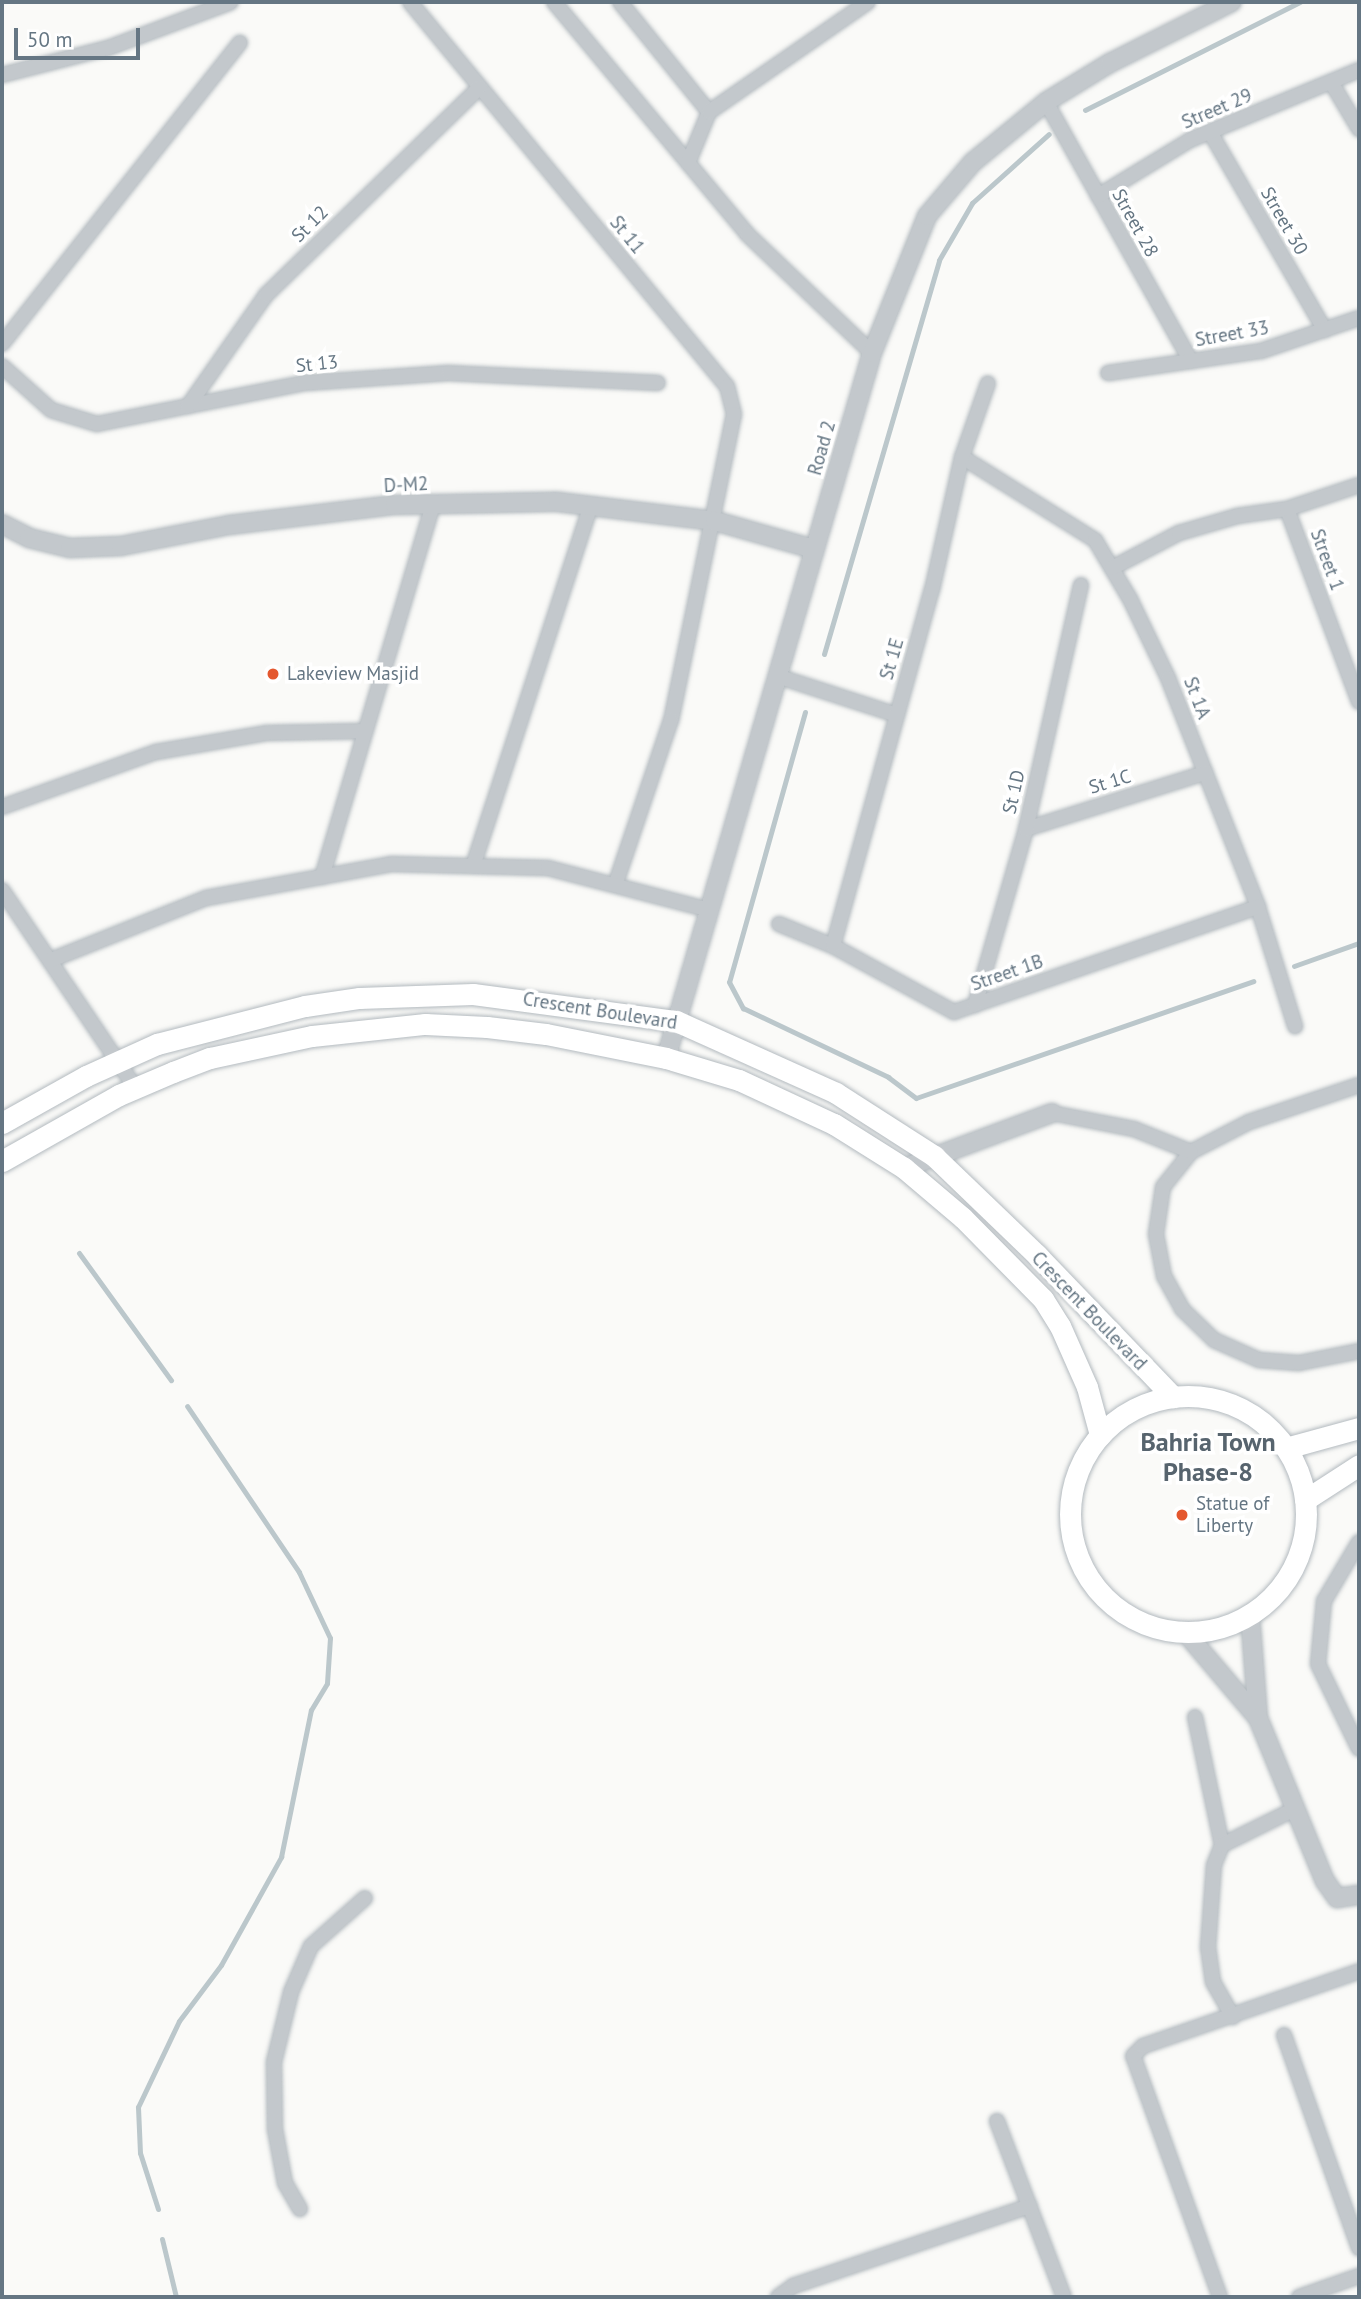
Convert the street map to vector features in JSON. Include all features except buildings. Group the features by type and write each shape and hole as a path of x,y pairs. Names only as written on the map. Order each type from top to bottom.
{"main road":[{"name":"Crescent Boulevard","path":"2,1123 119,1060 236,1021 383,996 473,994 532,999 676,1021 836,1093 934,1156 1037,1255 1173,1397"},
{"name":"Crescent Boulevard","path":"2,1161 136,1089 235,1052 312,1036 425,1024 546,1034 666,1058 739,1080 834,1124 904,1168 963,1218 1043,1299 1077,1359 1100,1435"},
{"path":"1195,1396 1237,1406 1256,1417 1286,1448 1305,1500 1304,1533 1294,1565 1276,1592 1250,1614 1208,1630 1185,1632 1133,1619 1092,1584 1079,1561 1071,1535 1074,1482 1100,1435 1133,1409 1173,1397 1195,1396"},
{"path":"1286,1448 1359,1427"},
{"path":"1305,1500 1359,1465"}],"street":[{"path":"2,75 108,48 231,2"},
{"name":"St 11","path":"410,2 727,386 734,414 715,521 671,720 615,885"},
{"path":"554,2 747,234 872,353"},
{"path":"688,163 709,112 868,2"},
{"name":"Road 2","path":"666,1058 872,353 927,216 973,162 1046,102 1110,63 1232,2"},
{"path":"624,3 709,112"},
{"path":"2,344 240,43"},
{"name":"Street 29","path":"1098,196 1210,132 1359,70"},
{"path":"1331,82 1359,128"},
{"name":"St 12","path":"188,406 266,295 480,86"},
{"name":"Street 28","path":"1046,102 1191,361"},
{"name":"Street 30","path":"1210,132 1325,330"},
{"name":"Street 33","path":"1108,373 1261,351 1359,318"},
{"name":"St 13","path":"2,366 51,410 97,424 305,383 449,373 658,383"},
{"name":"St 1E","path":"832,946 897,715 962,457 988,383"},
{"name":"St 1A","path":"962,457 1095,540 1112,568 1168,678 1258,907 1295,1026"},
{"name":"Street 1","path":"1112,568 1179,533 1237,516 1287,509 1359,485"},
{"name":"D-M2","path":"2,524 29,538 70,548 121,546 229,525 432,504 558,502 715,521 814,549"},
{"path":"322,877 432,504"},
{"path":"473,866 590,507"},
{"name":"Street 1","path":"1287,509 1359,702"},
{"name":"St 1D","path":"975,1005 1026,829 1080,585"},
{"path":"777,676 897,715"},
{"path":"2,807 156,752 267,733 365,731"},
{"name":"St 1C","path":"1026,829 1205,773"},
{"path":"51,960 206,898 391,864 548,868 709,910"},
{"path":"2,890 136,1089"},
{"name":"Street 1B","path":"779,924 832,946 954,1012 1258,907"},
{"path":"1359,1085 1250,1122 1191,1152 1163,1187 1156,1234 1164,1276 1182,1309 1214,1340 1259,1360 1299,1363 1359,1351"},
{"path":"904,1168 1052,1112 1134,1129 1191,1152"},
{"path":"1359,1542 1324,1601 1318,1664 1359,1749"},
{"path":"1250,1614 1258,1718 1325,1881 1337,1898 1355,1896"},
{"path":"1185,1632 1258,1718"},
{"path":"1195,1717 1222,1846 1214,1865 1209,1948 1213,1982 1233,2017"},
{"path":"1222,1846 1295,1809"},
{"path":"300,2209 285,2183 275,2129 276,2053 291,1992 311,1946 365,1898"},
{"path":"1220,2297 1133,2056 1143,2046 1233,2017 1359,1971"},
{"path":"1284,2035 1359,2248"},
{"path":"997,2121 1063,2297"},
{"path":"778,2297 793,2286 1030,2206"},
{"path":"1299,2297 1359,2276"}],"waterway":[{"path":"1085,110 1300,2"},
{"path":"824,654 939,260 972,203 1049,134"},
{"path":"805,712 729,982 743,1008 888,1077 916,1098 1253,981"},
{"path":"1294,966 1359,943"},
{"path":"79,1253 171,1380"},
{"path":"158,2209 140,2153 138,2107 179,2021 221,1965 281,1857 311,1710 327,1683 330,1638 299,1572 187,1406"},
{"path":"162,2239 176,2297"}],"place":[{"name":"Lakeview Masjid","path":"273,674"},
{"name":"Statue of Liberty","path":"1182,1515"}],"district":[{"name":"Bahria Town Phase-8","path":"1208,1457"}]}
